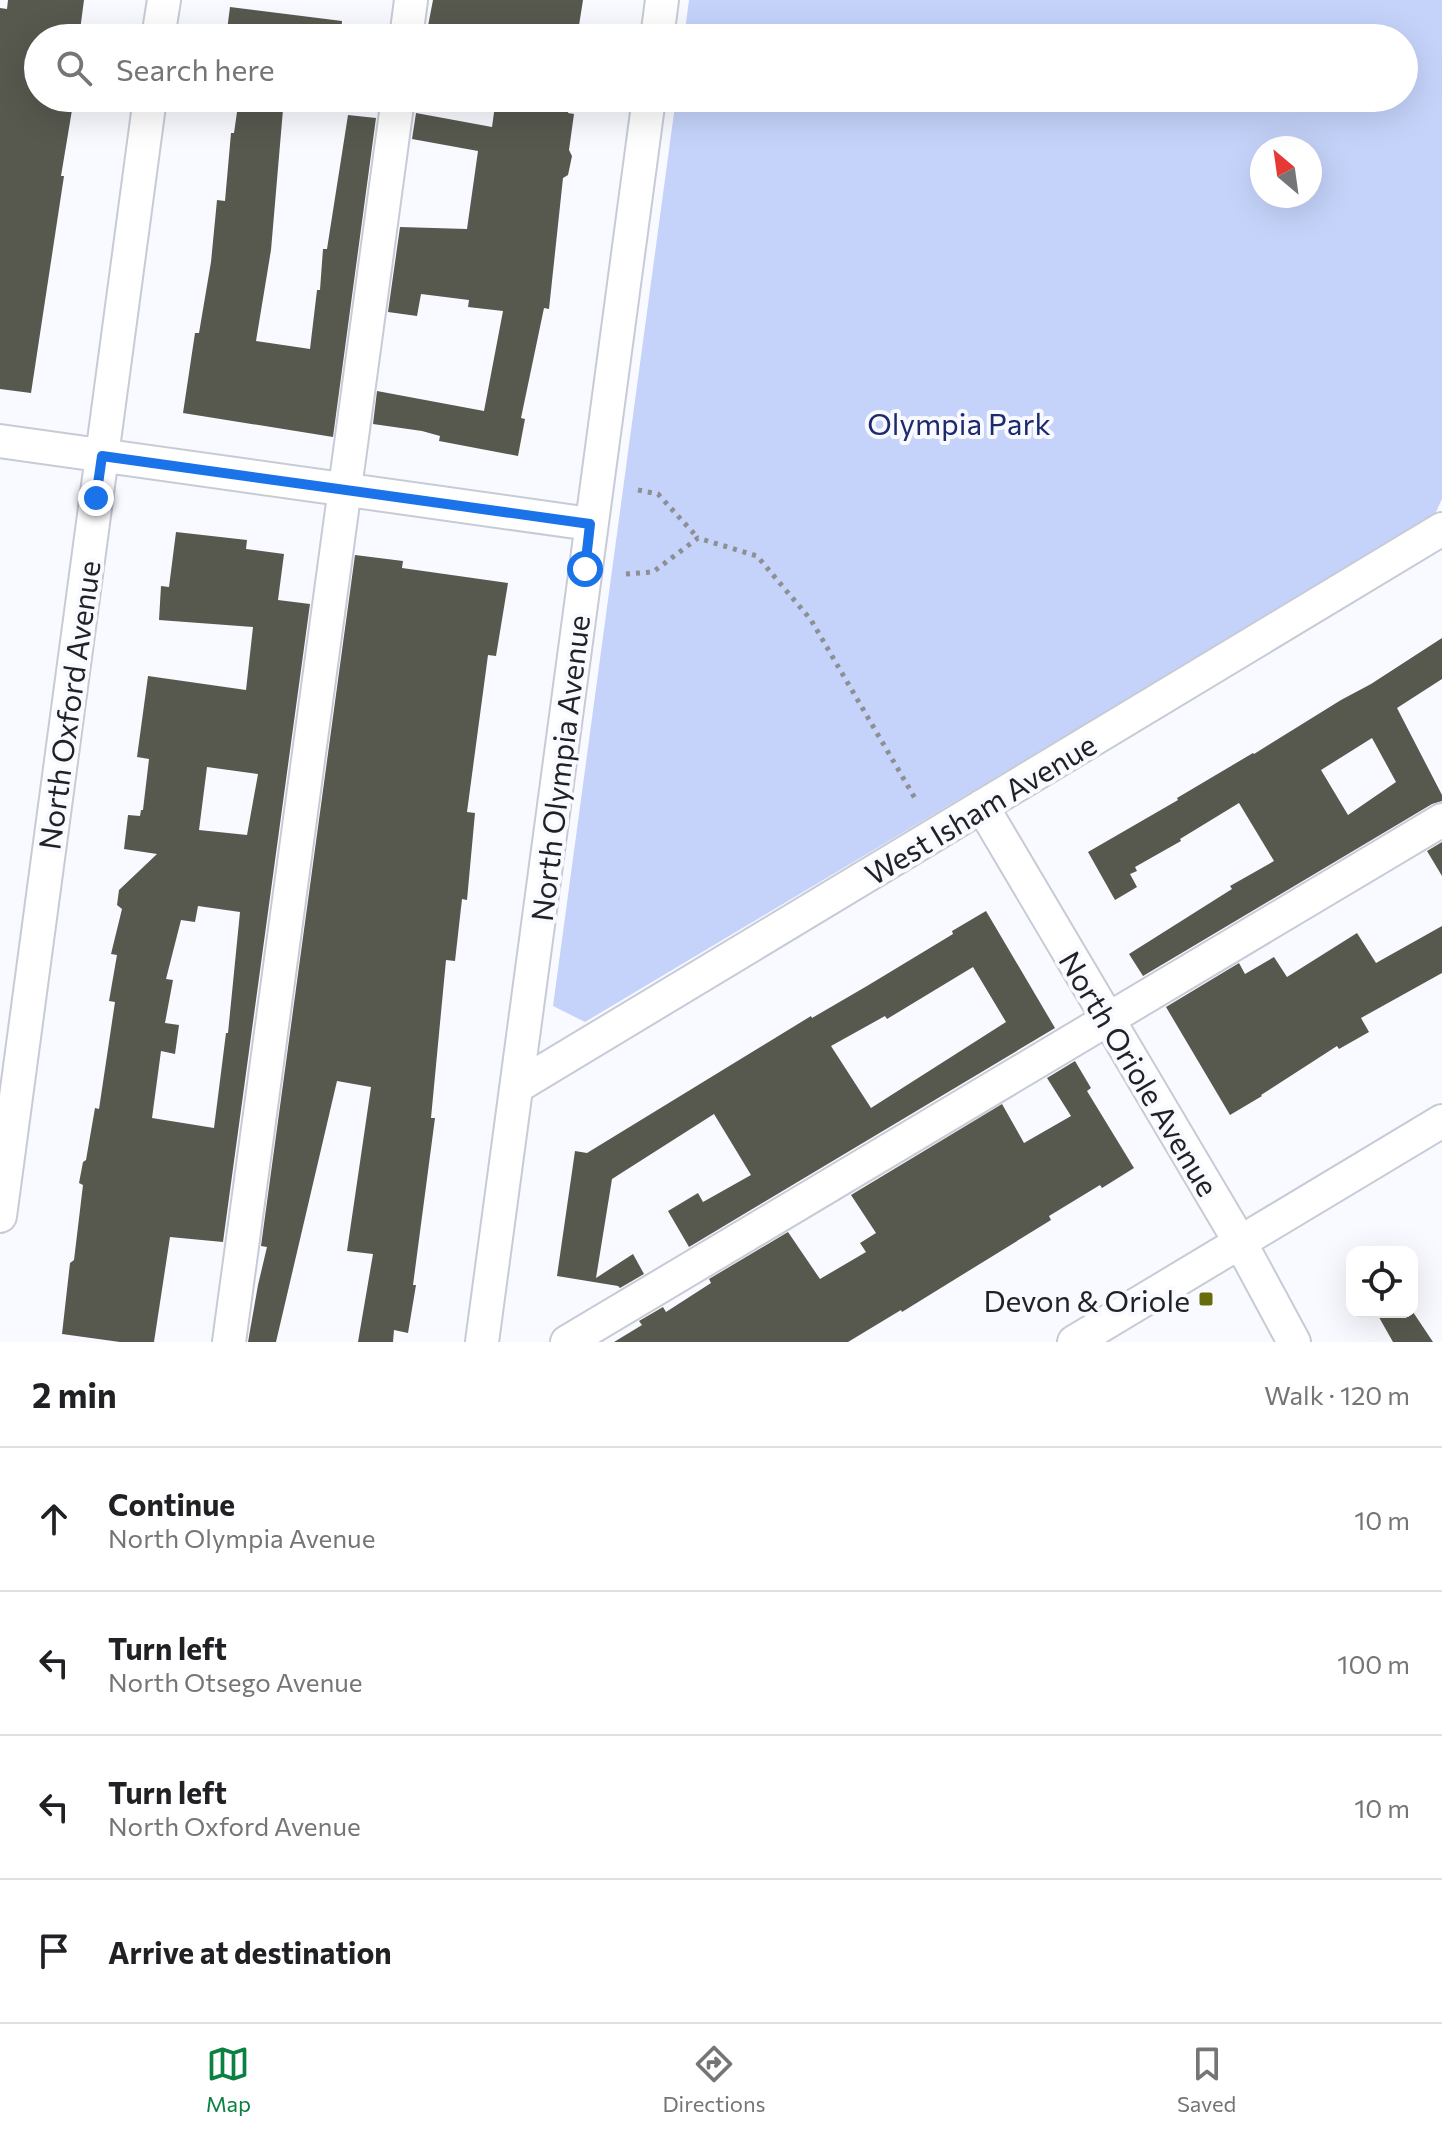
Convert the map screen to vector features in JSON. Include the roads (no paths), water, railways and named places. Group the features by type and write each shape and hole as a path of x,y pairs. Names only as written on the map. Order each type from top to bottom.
{"street":[{"path":"160,24 164,0"},
{"path":"408,24 411,0"},
{"path":"659,24 662,0"},
{"name":"North Oxford Avenue","path":"0,1216 148,112"},
{"path":"229,1342 396,112"},
{"name":"North Olympia Avenue","path":"482,1342 647,112"},
{"path":"0,441 590,524"},
{"name":"West Isham Avenue","path":"518,1086 1442,529"},
{"name":"North Oriole Avenue","path":"982,806 1240,1242 1294,1342"},
{"path":"567,1342 1442,820"},
{"path":"1074,1342 1442,1121"}],"place":[{"name":"Devon & Oriole","path":"1206,1299"}],"park label":[{"name":"Olympia Park","path":"959,422"}]}
